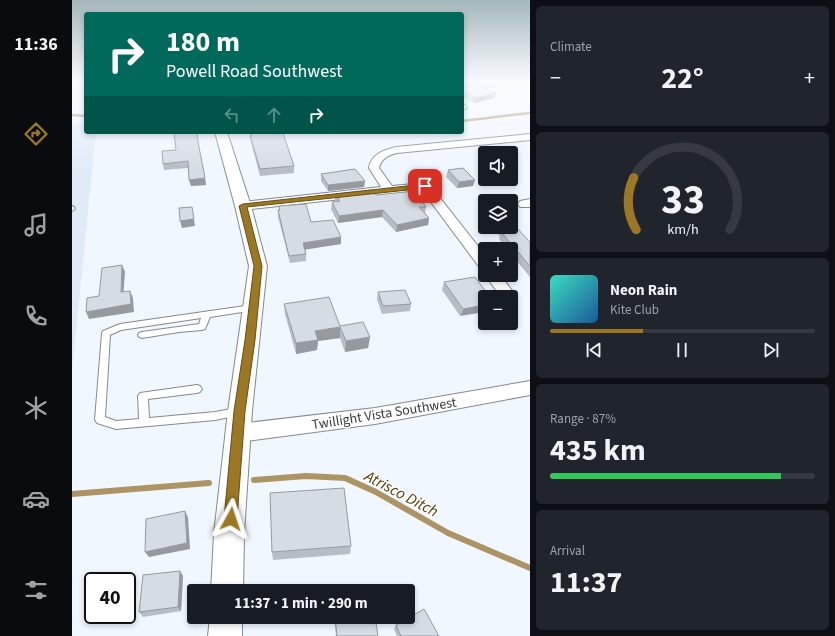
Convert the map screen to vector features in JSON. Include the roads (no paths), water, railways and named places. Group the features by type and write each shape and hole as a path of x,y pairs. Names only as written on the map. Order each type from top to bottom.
{"street":[{"path":"222,134 243,206 258,266 240,411 227,584"},
{"path":"389,190 374,168 374,162 385,153 396,150 530,137"},
{"path":"243,206 425,186 478,256"},
{"path":"498,282 504,290"},
{"name":"Twillight Vista Southwest","path":"238,438 375,416 530,388"},
{"path":"226,624 226,636"}],"lane":[{"path":"240,411 215,416 116,425 100,420 106,333 120,327 253,308"},
{"path":"142,335 202,327 207,314"},
{"path":"144,422 143,396 197,389"}],"waterway":[{"path":"464,121 530,113"},
{"path":"72,115 84,116"},
{"name":"Atrisco Ditch","path":"254,480 306,476 345,478 376,492 448,533 530,568"},
{"name":"Atrisco Ditch","path":"72,494 209,483"}]}
